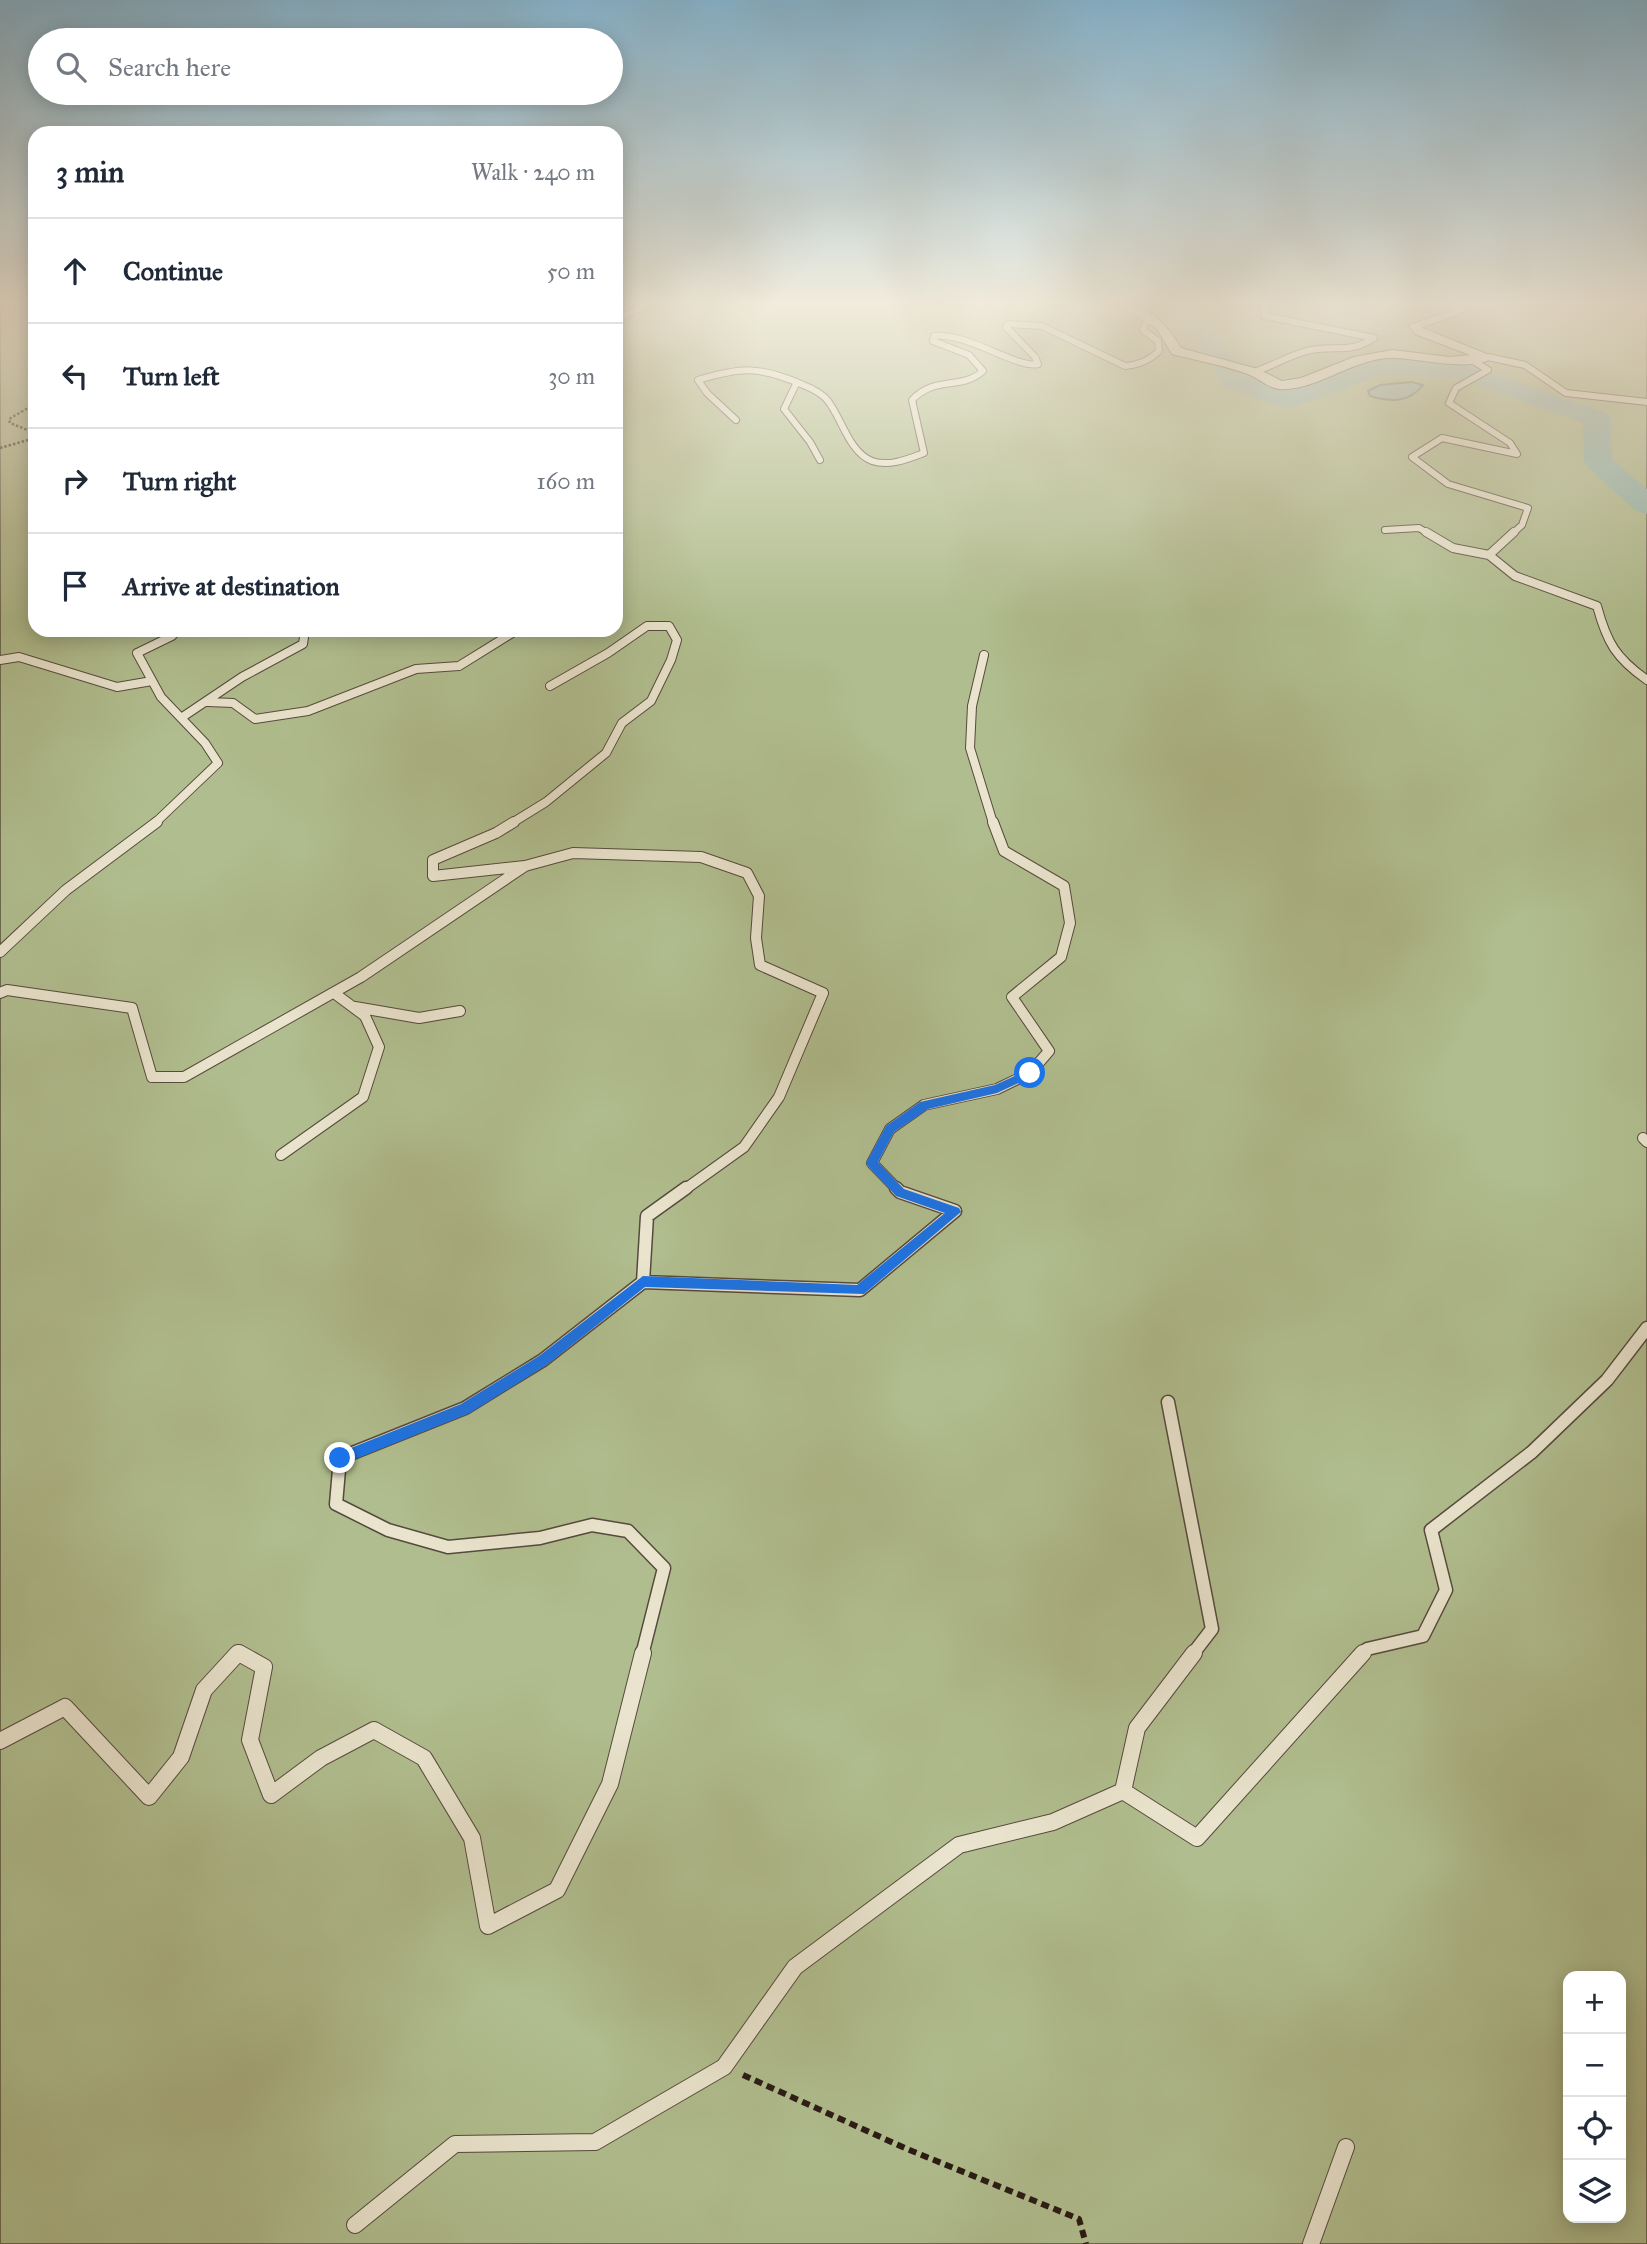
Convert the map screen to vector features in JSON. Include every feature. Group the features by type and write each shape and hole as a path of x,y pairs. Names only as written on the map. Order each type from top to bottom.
{"lane":[{"path":"726,410 736,419"},
{"path":"785,410 820,460"},
{"path":"833,410 857,450 869,460 880,463 898,462 924,453 924,443 911,416 911,410"},
{"path":"1459,410 1510,443 1517,454 1441,438 1412,457 1448,484 1528,508 1522,525 1489,555"},
{"path":"1384,530 1419,528 1453,548 1489,555 1515,576 1597,606 1606,641 1628,667 1647,680"},
{"path":"550,686 608,653 647,626 669,626 677,640 671,660 651,701 622,723 606,753 546,802 496,832 433,860 433,876 525,866 573,853 701,857 747,873 760,896 757,938 760,965 823,993 779,1097 744,1147 647,1216 643,1282"},
{"path":"0,952 66,890 159,820 218,763 205,743 161,698 137,653 170,637"},
{"path":"181,718 243,677 303,644 304,637"},
{"path":"208,702 233,703 255,719 307,711 416,669 459,666 506,637"},
{"path":"0,1741 65,1707 149,1797 181,1757 204,1690 238,1653 264,1667 250,1740 271,1795 321,1758 374,1730 424,1758 472,1838 488,1926 557,1890 610,1784 664,1568 628,1531 592,1525 540,1538 448,1547 388,1530 336,1504 340,1458 465,1408 543,1360 643,1282 859,1290 955,1212 900,1192 872,1163 890,1129 924,1105 997,1089 1030,1073 1049,1052 1012,998 1061,957 1070,923 1064,886 1004,851 990,815 970,748 972,706 984,655"},
{"path":"0,660 19,657 117,687 152,681"},
{"path":"0,992 7,990 132,1008 152,1077 184,1076 232,1052 334,993 525,866"},
{"path":"281,1155 363,1097 379,1047 365,1016 334,993"},
{"path":"352,1007 419,1018 460,1011"},
{"path":"1123,1791 1197,1838 1367,1648 1423,1636 1446,1590 1431,1530 1532,1452 1607,1380 1647,1328"},
{"path":"1123,1791 1137,1728 1212,1629 1168,1402"},
{"path":"355,2225 455,2144 595,2142 724,2067 795,1967 959,1845 1053,1822 1123,1791"},
{"path":"1311,2244 1346,2147"}],"path":[{"path":"25,410 9,419 10,423 28,430"},
{"path":"0,448 28,440"},
{"path":"724,2067 907,2149 1079,2219 1086,2244"}],"green space":[{"path":"0,410 28,410 28,637 623,637 623,410 1647,410 1647,2244 0,2244"}],"waterway":[{"path":"1571,410 1597,419 1598,461 1647,505"}],"route":[{"path":"340,1458 465,1408 543,1360 643,1282 859,1290 955,1212 900,1192 872,1163 890,1129 924,1105 997,1089 1030,1073"}]}
